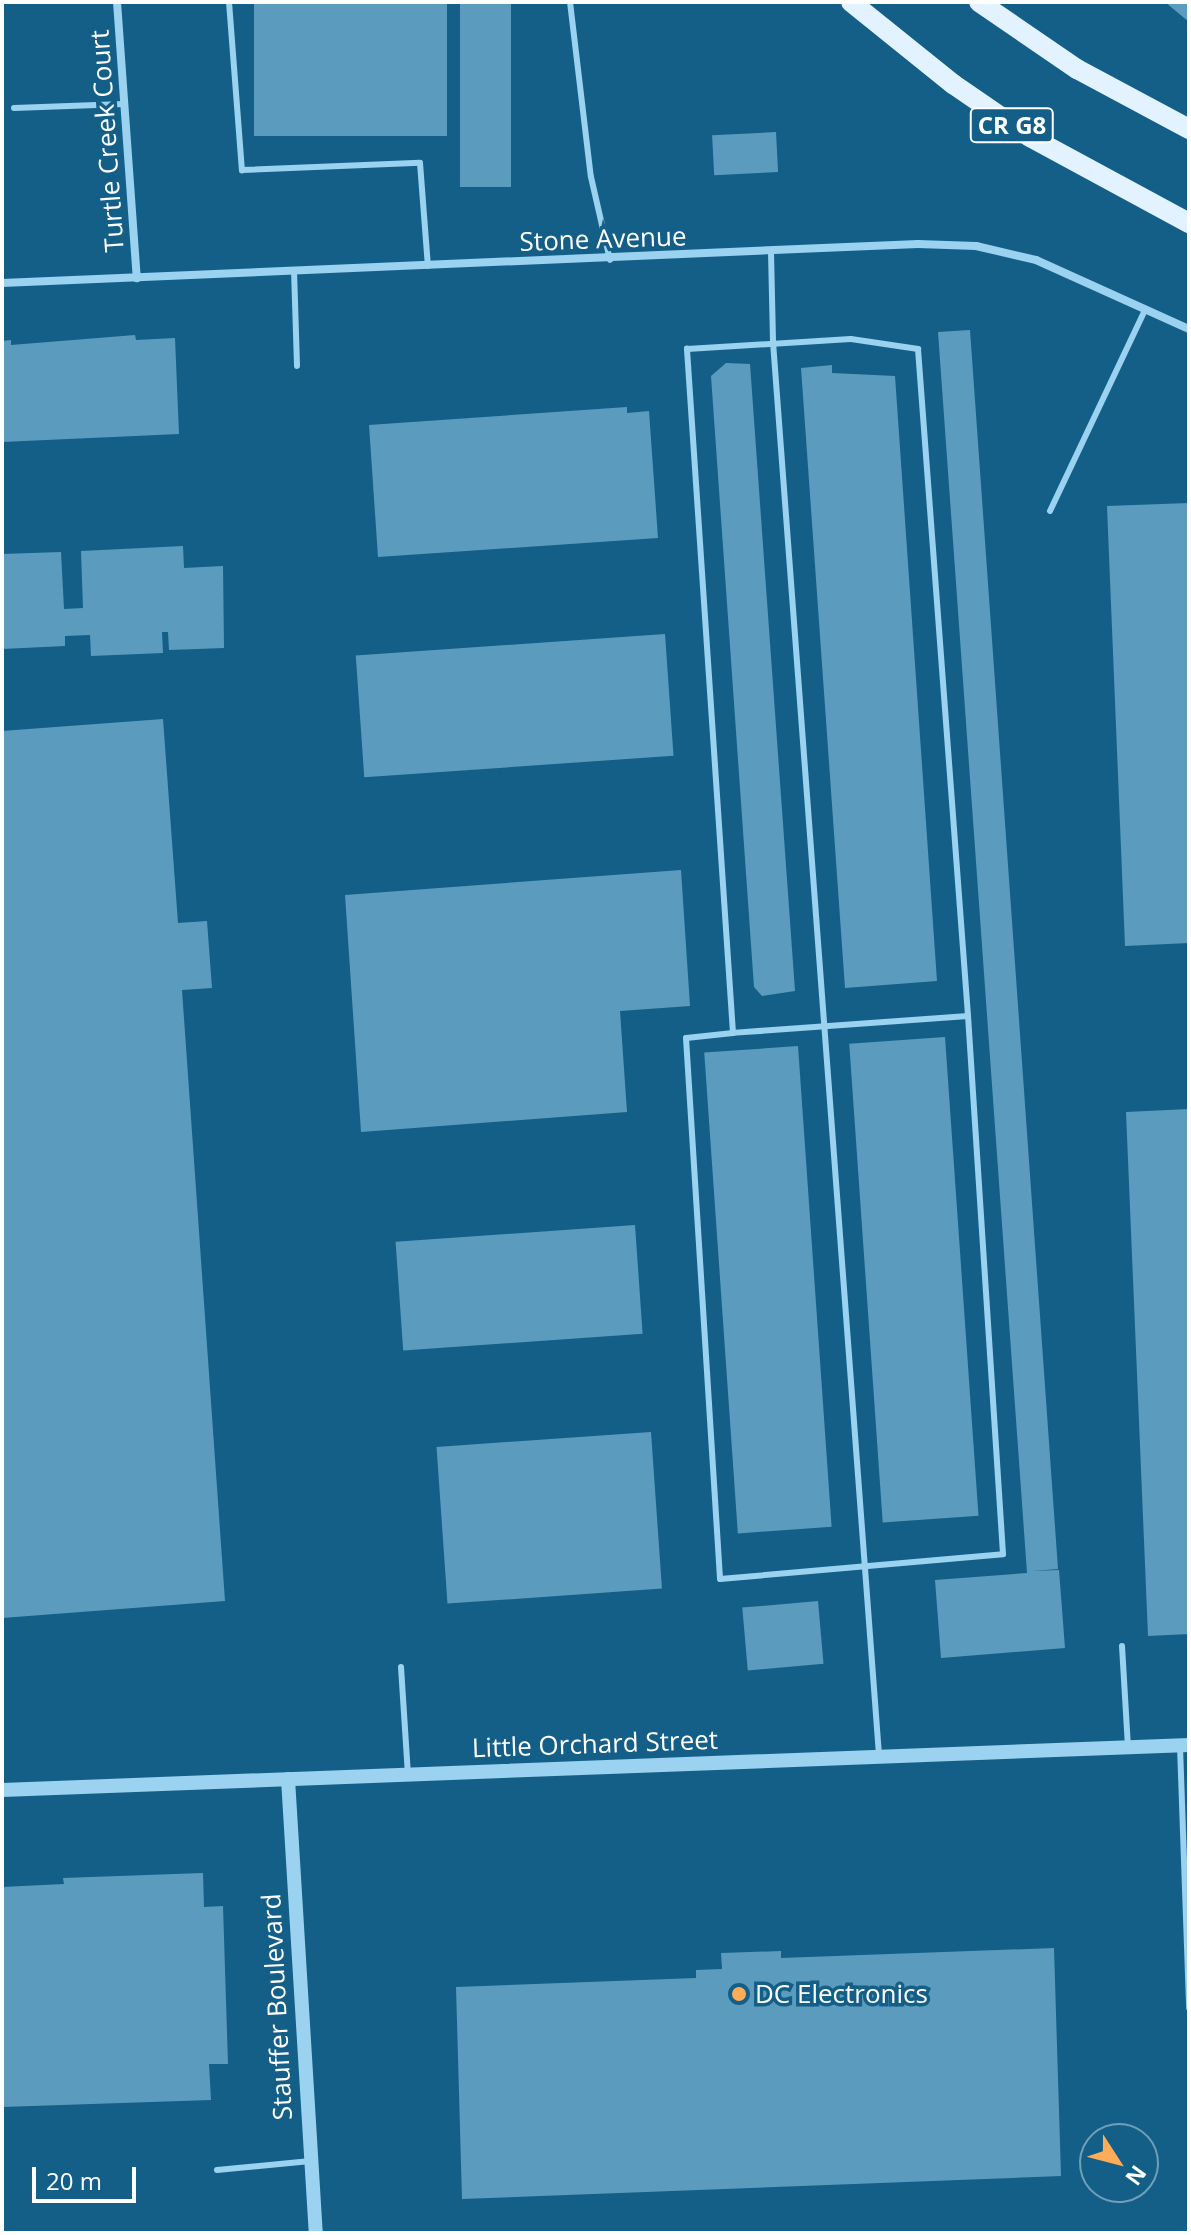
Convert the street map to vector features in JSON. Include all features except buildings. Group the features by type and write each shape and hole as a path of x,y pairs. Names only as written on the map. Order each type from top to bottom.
{"main road":[{"name":"CR G8","path":"851,2 1030,137 1189,223"},
{"path":"979,2 1077,69 1189,129"}],"street":[{"name":"Turtle Creek Court","path":"117,2 137,278"},
{"name":"Stone Avenue","path":"2,283 976,246 1036,260 1189,329"},
{"name":"Little Orchard Street","path":"2,1790 1184,1745"},
{"name":"Stauffer Boulevard","path":"288,1779 316,2233"}],"lane":[{"path":"229,2 242,170 420,163 428,266"},
{"path":"570,2 591,177 610,260"},
{"path":"14,108 124,104"},
{"path":"771,252 773,342 868,1565 879,1756"},
{"path":"294,270 297,366"},
{"path":"1050,511 1145,310"},
{"path":"733,1033 687,349 773,342 851,339 918,349 968,1016 1003,1554 720,1579 686,1038 968,1016"},
{"path":"1122,1646 1128,1748"},
{"path":"401,1667 408,1775"},
{"path":"1184,1745 1189,2008"},
{"path":"217,2170 311,2161"}],"place":[{"name":"DC Electronics","path":"739,1994"}]}
